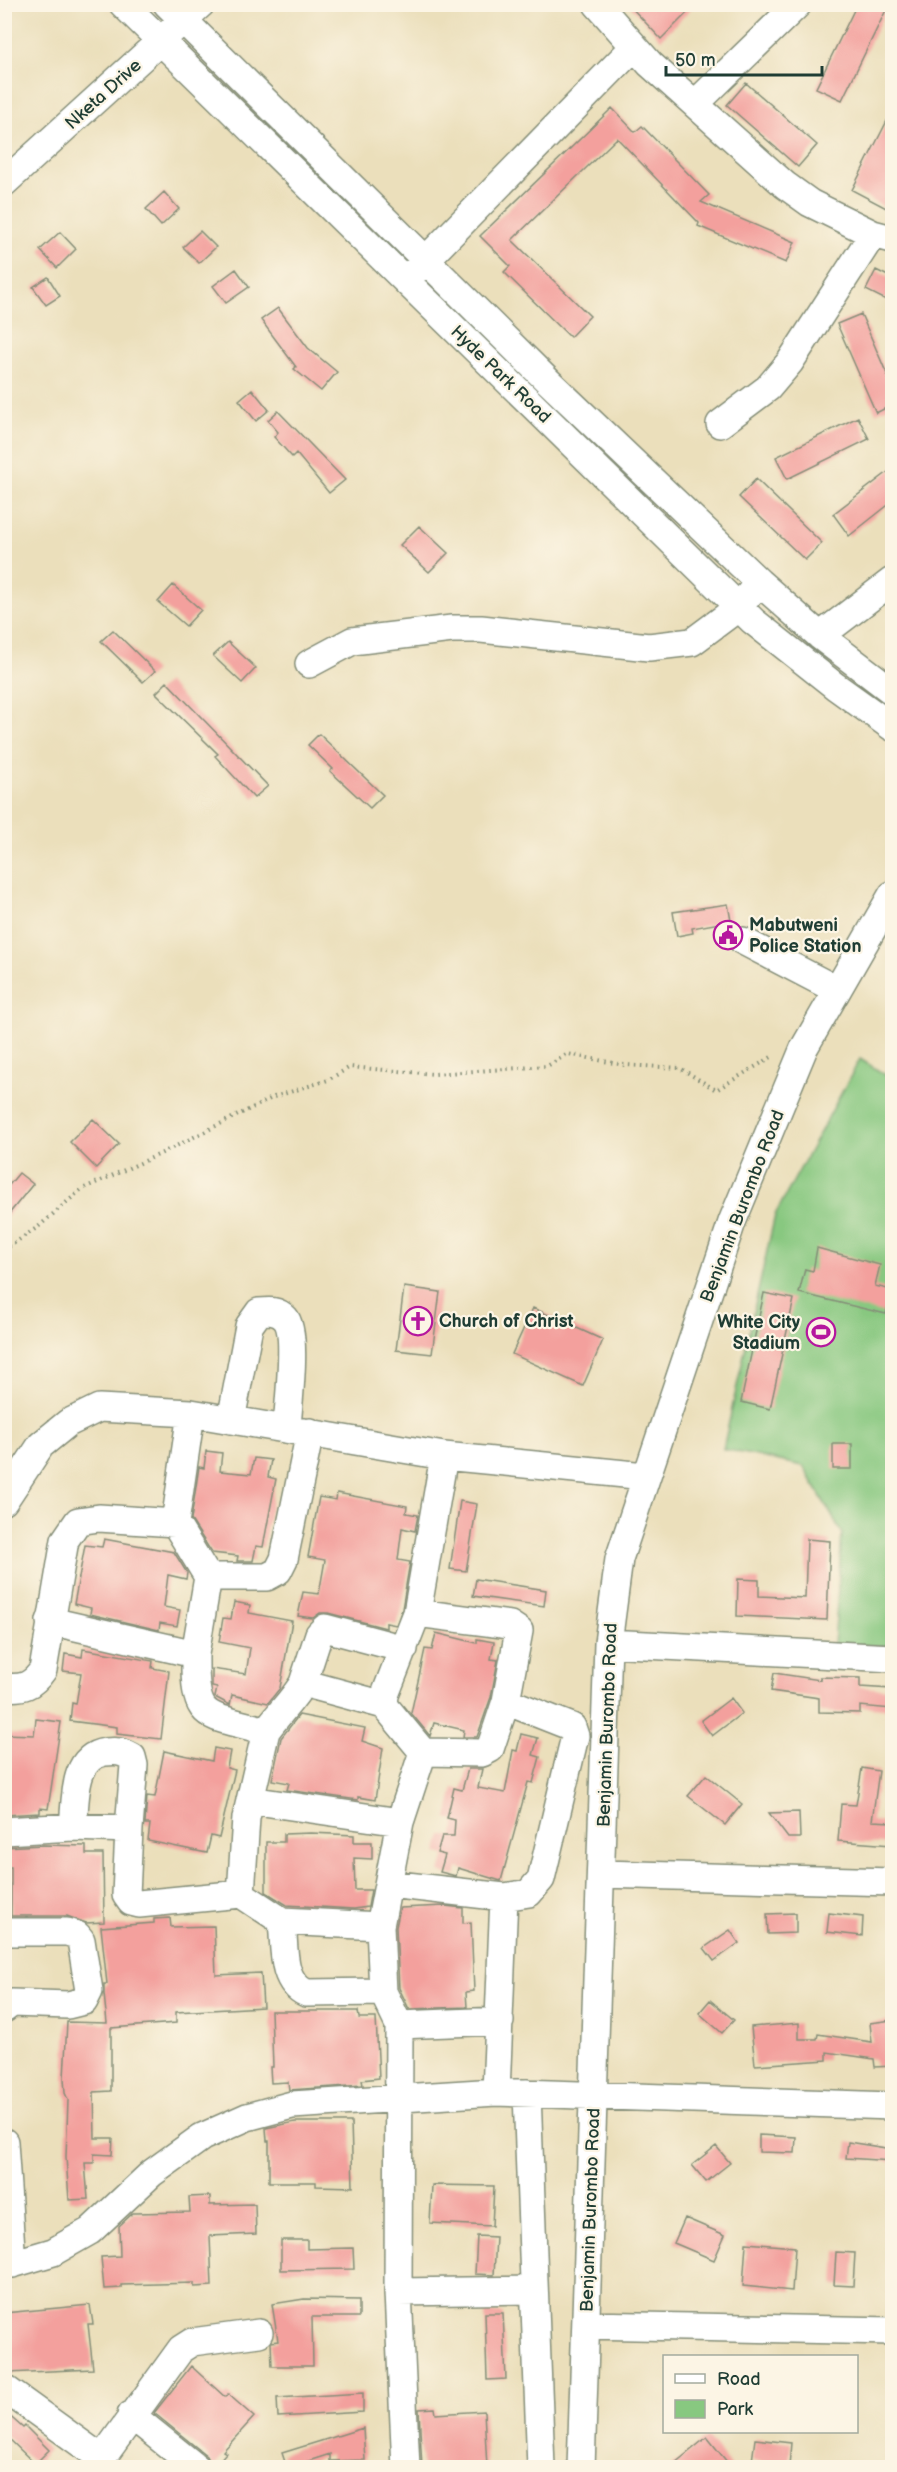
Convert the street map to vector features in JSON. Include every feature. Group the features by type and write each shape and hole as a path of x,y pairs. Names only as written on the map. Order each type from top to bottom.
{"street":[{"name":"Hyde Park Road","path":"123,4 739,607 835,686 892,727"},
{"path":"597,4 634,47 785,185 810,203 883,236 790,362 768,388 720,424"},
{"path":"695,104 798,4"},
{"name":"Hyde Park Road","path":"184,10 426,262 759,582 820,636 892,691"},
{"name":"Nketa Drive","path":"4,183 162,42 184,10"},
{"path":"406,280 634,47"},
{"path":"820,636 892,581"},
{"path":"309,664 352,641 452,630 481,629 649,647 692,642 739,607 759,582"},
{"name":"Benjamin Burombo Road","path":"581,2468 595,2097 608,1643 619,1559 732,1222 804,1048 892,895"},
{"path":"744,941 837,990"},
{"path":"208,1577 267,1577 278,1571 284,1559 298,1430 291,1334 286,1318 274,1311 259,1312 249,1326 231,1420"},
{"path":"4,1502 41,1444 68,1423 99,1408 191,1413 444,1456 645,1476"},
{"path":"191,1413 175,1523 208,1577 195,1654 194,1690 198,1703 207,1714 266,1731"},
{"path":"384,1705 385,1695 417,1612 444,1456"},
{"path":"4,1687 22,1689 34,1682 43,1670 64,1540 78,1521 99,1518 175,1523"},
{"path":"303,1683 384,1705 423,1752 482,1754 490,1749 506,1701 519,1631 510,1625 417,1612"},
{"path":"50,1621 195,1654"},
{"path":"241,1894 246,1818 266,1731 303,1683 319,1634 325,1628 404,1649"},
{"path":"608,1643 892,1658"},
{"path":"389,1884 504,1897 529,1893 542,1879 574,1736 572,1727 506,1701"},
{"path":"73,1827 78,1777 83,1764 93,1754 119,1750 132,1757 134,1765 126,1895 130,1902 139,1904 241,1894 282,1920 380,1926"},
{"path":"406,2468 398,2292 399,2025 383,1992 380,1926 400,1822 423,1752"},
{"path":"250,1800 400,1822"},
{"path":"4,1831 73,1827 129,1829"},
{"path":"602,1874 892,1882"},
{"path":"496,2092 504,1897"},
{"path":"282,1920 288,1978 295,1988 306,1993 383,1992"},
{"path":"4,1932 67,1932 77,1935 81,1941 89,1991 84,2001 68,2005 12,2003 4,2009"},
{"path":"399,2025 500,2021"},
{"path":"4,2142 8,2264 52,2252 90,2231 152,2173 202,2137 247,2117 292,2105 496,2092 892,2106"},
{"path":"527,2093 541,2468"},
{"path":"398,2292 534,2290"},
{"path":"586,2325 892,2331"},
{"path":"4,2388 98,2463 171,2360 192,2342 259,2332"},
{"path":"131,2415 197,2468"}],"path":[{"path":"4,1250 38,1227 82,1189 158,1155 274,1097 328,1080 350,1067 435,1074 547,1066 568,1054 624,1065 680,1068 716,1090 778,1054 804,1048"}],"green space":[{"name":"White City Stadium","path":"860,1059 892,1079 892,1646 834,1645 842,1533 803,1466 723,1449 775,1215"}],"building":[{"path":"628,4 696,4 661,39"},
{"path":"857,4 889,4 842,100 816,88"},
{"path":"746,83 817,145 798,167 727,105"},
{"path":"612,108 635,132 642,126 709,195 701,202 795,242 786,263 698,226 699,223 617,138 512,240 590,316 570,337 504,272 510,266 480,236"},
{"path":"892,111 892,200 888,209 852,190"},
{"path":"164,192 179,209 161,226 146,209"},
{"path":"200,231 216,247 199,263 183,247"},
{"path":"60,232 76,249 57,268 40,250"},
{"path":"236,269 249,287 226,303 213,286"},
{"path":"876,270 892,278 892,303 866,290"},
{"path":"48,277 60,296 46,305 33,287"},
{"path":"278,308 308,348 337,372 321,391 294,369 296,367 261,320"},
{"path":"861,314 892,386 892,405 876,413 837,324"},
{"path":"252,389 269,410 256,421 239,400"},
{"path":"278,411 345,480 329,493 296,453 292,457 274,437 278,432 268,420"},
{"path":"858,417 869,439 787,479 776,457"},
{"path":"892,469 892,502 849,536 833,514"},
{"path":"756,479 822,543 805,560 739,497"},
{"path":"419,526 448,553 429,572 400,545"},
{"path":"173,585 201,610 186,626 158,602"},
{"path":"113,630 155,671 143,682 101,641"},
{"path":"228,642 256,668 242,683 213,656"},
{"path":"167,682 268,786 254,798 215,756 218,754 156,693"},
{"path":"319,734 383,795 370,808 330,771 333,769 308,745"},
{"path":"728,904 731,921 692,928 693,933 677,936 673,912"},
{"path":"93,1119 119,1144 96,1168 70,1142"},
{"path":"19,1173 33,1184 4,1220 4,1191"},
{"path":"817,1248 880,1265 875,1286 892,1290 886,1314 799,1293 805,1269 813,1271"},
{"name":"Church of Christ","path":"404,1287 440,1292 432,1354 396,1350"},
{"path":"764,1293 794,1299 770,1409 741,1402"},
{"path":"533,1308 603,1340 583,1386 512,1354"},
{"path":"833,1444 852,1444 852,1469 833,1469"},
{"path":"206,1451 222,1453 220,1471 251,1474 254,1458 271,1460 268,1477 276,1479 263,1547 256,1546 253,1561 237,1561 238,1556 212,1553 191,1520 199,1467 204,1468"},
{"path":"337,1493 407,1506 406,1513 418,1515 415,1531 402,1528 398,1560 410,1562 402,1609 396,1625 386,1623 386,1628 328,1613 320,1613 313,1618 298,1616 303,1592 319,1594 325,1560 308,1557 319,1497 336,1500"},
{"path":"460,1501 477,1504 466,1571 450,1569"},
{"path":"104,1539 174,1552 187,1573 186,1579 168,1575 164,1607 180,1610 177,1626 160,1623 159,1630 90,1614 91,1608 74,1604 85,1545 102,1547"},
{"path":"807,1539 830,1541 827,1620 737,1616 738,1579 759,1580 759,1596 805,1598"},
{"path":"476,1579 546,1590 544,1606 473,1596"},
{"path":"234,1602 250,1605 249,1613 292,1621 280,1688 268,1703 232,1695 230,1705 215,1697 217,1688 212,1687 212,1669 246,1674 250,1648 219,1642 223,1618 231,1619"},
{"path":"436,1633 477,1643 477,1639 494,1642 491,1659 498,1660 491,1697 477,1737 463,1737 464,1730 434,1723 430,1736 411,1713 425,1649 432,1650"},
{"path":"83,1649 153,1661 152,1668 169,1671 161,1739 117,1734 117,1727 70,1721 72,1703 76,1704 81,1673 63,1671 65,1654 82,1657"},
{"path":"774,1673 820,1680 820,1677 860,1678 860,1687 892,1689 892,1709 860,1706 860,1713 819,1712 819,1698 771,1691"},
{"path":"731,1698 742,1713 712,1736 701,1721"},
{"path":"299,1715 365,1728 362,1741 383,1748 375,1800 358,1797 358,1800 287,1790 289,1783 272,1780 281,1738"},
{"path":"36,1719 61,1722 48,1809 40,1808 40,1813 4,1815 4,1734 34,1735"},
{"path":"521,1734 538,1738 533,1755 540,1757 533,1783 528,1782 501,1881 458,1868 456,1876 440,1872 445,1855 437,1853 442,1836 454,1836 455,1820 447,1818 454,1788 462,1790 468,1769 482,1769 478,1788 505,1793 513,1750 517,1751"},
{"path":"214,1748 230,1751 227,1768 235,1770 219,1838 211,1836 207,1853 148,1841 150,1824 145,1824 147,1796 155,1797 164,1751 212,1761"},
{"path":"862,1768 879,1771 872,1821 892,1822 892,1845 838,1841 841,1804 856,1805"},
{"path":"706,1775 742,1804 725,1825 688,1796"},
{"path":"799,1812 800,1838 788,1838 769,1813"},
{"path":"284,1834 354,1835 354,1842 372,1842 372,1859 354,1858 355,1890 371,1890 368,1907 354,1909 287,1905 266,1892 266,1842 284,1842"},
{"path":"86,1846 86,1854 103,1854 104,1922 86,1923 67,1916 11,1916 11,1867 4,1867 4,1847"},
{"path":"445,1906 463,1908 463,1923 471,1922 474,1991 466,1992 467,2007 409,2009 399,1988 396,1927 400,1908"},
{"path":"796,1913 796,1933 768,1934 767,1914"},
{"path":"829,1913 863,1917 862,1936 827,1932"},
{"path":"170,1918 171,1927 214,1926 216,1975 261,1973 263,2007 176,2012 176,2023 111,2028 111,2091 94,2092 95,2138 113,2138 112,2155 94,2154 94,2163 85,2163 88,2199 69,2200 66,2157 68,2100 64,2078 67,2022 107,2023 104,1984 107,1984 101,1927 154,1923 154,1919"},
{"path":"730,1930 739,1943 714,1961 704,1948"},
{"path":"710,2000 734,2020 722,2033 699,2013"},
{"path":"271,2011 358,2011 359,2018 376,2018 379,2078 362,2080 363,2085 289,2090 288,2082 271,2083 270,2067 273,2067"},
{"path":"892,2020 892,2066 875,2067 874,2059 827,2052 827,2060 755,2065 751,2027 799,2023 799,2039 817,2039 818,2034 872,2042 870,2023"},
{"path":"295,2122 351,2122 353,2187 316,2186 316,2182 269,2182 269,2141 267,2141 266,2128"},
{"path":"759,2135 796,2137 795,2153 759,2152"},
{"path":"848,2142 892,2149 892,2161 846,2158"},
{"path":"716,2146 730,2163 706,2182 692,2165"},
{"path":"432,2185 494,2186 492,2226 430,2223"},
{"path":"210,2196 210,2205 255,2204 256,2234 210,2236 212,2286 194,2287 194,2283 121,2285 121,2288 104,2289 101,2257 120,2256 119,2226 133,2213 190,2212 189,2197"},
{"path":"685,2218 725,2235 714,2260 674,2243"},
{"path":"477,2236 496,2237 494,2275 475,2274"},
{"path":"281,2240 307,2240 307,2249 353,2248 354,2269 281,2270"},
{"path":"746,2243 795,2247 792,2291 743,2286"},
{"path":"836,2252 855,2253 853,2286 834,2285"},
{"path":"304,2299 359,2300 359,2317 312,2317 313,2366 272,2366 271,2342 278,2341 272,2304"},
{"path":"90,2305 93,2324 88,2324 93,2369 8,2373 4,2313"},
{"path":"485,2313 503,2313 506,2379 487,2380"},
{"path":"191,2366 225,2397 228,2394 254,2417 223,2451 226,2453 213,2468 207,2456 154,2413"},
{"path":"363,2393 363,2412 278,2417 277,2398"},
{"path":"435,2408 436,2414 484,2411 487,2468 422,2468 419,2409"},
{"path":"4,2411 23,2428 25,2426 49,2450 35,2464 4,2434"},
{"path":"363,2428 365,2460 330,2461 330,2454 287,2468 282,2453"},
{"path":"707,2437 732,2468 669,2468"},
{"path":"755,2439 791,2443 789,2466 752,2461"}],"place":[{"name":"Mabutweni Police Station","path":"728,935"},
{"name":"Church of Christ","path":"418,1321"},
{"name":"White City Stadium","path":"821,1332"}]}
